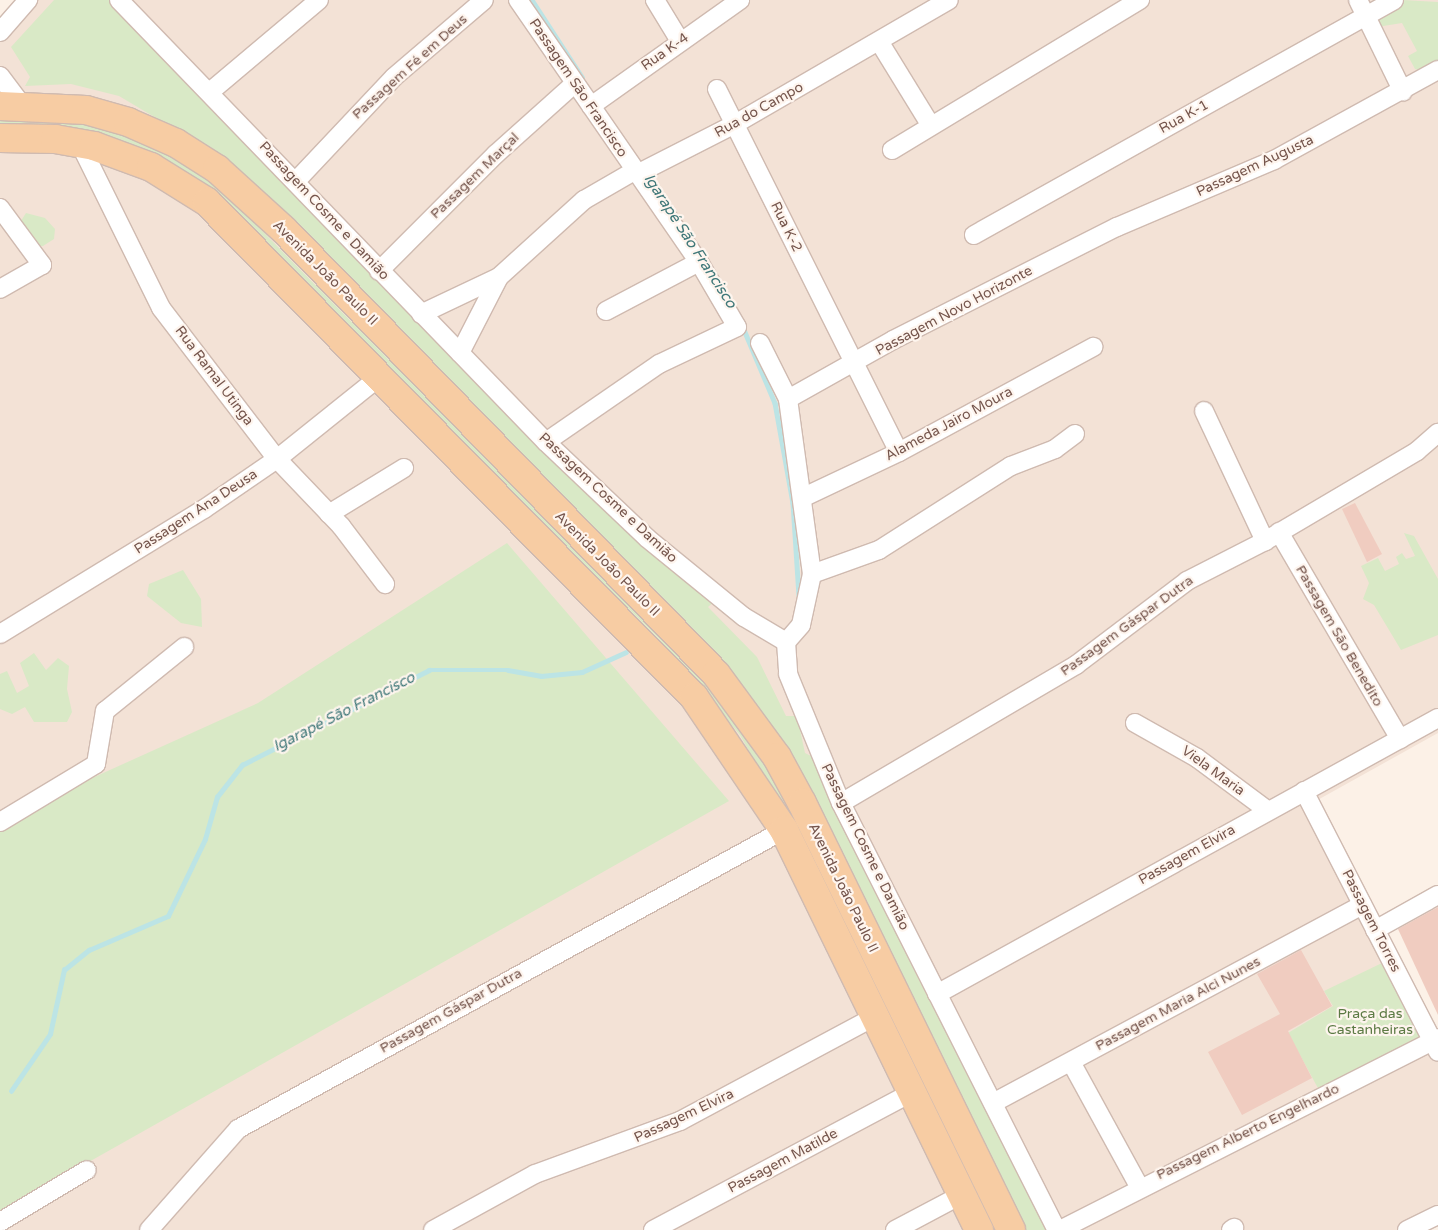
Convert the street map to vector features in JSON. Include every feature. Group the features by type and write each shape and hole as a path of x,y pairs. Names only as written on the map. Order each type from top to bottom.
{"main road":[{"name":"Avenida João Paulo II","path":"11,105 86,110 128,122 176,143 217,169 284,230 716,674 761,734 802,803 1011,1230"},
{"name":"Avenida João Paulo II","path":"0,138 80,144 151,167 208,202 382,375 694,696 784,830 979,1230"}],"street":[{"path":"0,32 28,0"},
{"name":"Passagem Cosme e Damião","path":"119,0 297,180 379,271 546,442 647,538 744,617 786,642 788,674 841,803 1059,1230"},
{"path":"211,91 319,0"},
{"name":"Passagem Fé em Deus","path":"297,180 394,77 484,0"},
{"name":"Passagem São Francisco","path":"518,0 574,84 596,103 699,262 737,327 659,364 546,442"},
{"path":"655,0 680,41"},
{"name":"Rua K-4","path":"596,103 680,41 740,0"},
{"name":"Rua do Campo","path":"421,314 500,277 584,200 735,124 880,43 949,0"},
{"path":"892,150 1140,0"},
{"name":"Rua K-1","path":"974,236 1362,7 1394,0"},
{"path":"1362,7 1403,92"},
{"path":"880,43 931,126"},
{"name":"Passagem Augusta","path":"1067,252 1274,160 1403,92 1438,70"},
{"path":"0,76 11,105"},
{"name":"Passagem Marçal","path":"379,271 496,154 574,84"},
{"name":"Rua K-2","path":"717,89 900,452"},
{"name":"Rua Ramal Utinga","path":"80,144 161,308 277,459 329,514 385,584"},
{"path":"0,208 42,265 0,289"},
{"name":"Passagem Novo Horizonte","path":"788,399 854,364 893,340 1067,252"},
{"path":"606,311 699,262"},
{"name":"Rua do Campo","path":"460,353 500,277"},
{"path":"760,343 788,399 804,497 812,574 801,625 786,642"},
{"name":"Alameda Jairo Moura","path":"804,497 900,452 1093,347"},
{"name":"Passagem Ana Deusa","path":"1,632 204,509 277,459 382,375"},
{"name":"Passagem São Benedito","path":"1204,411 1272,536 1400,739"},
{"name":"Passagem Gáspar Dutra","path":"841,803 1076,665 1187,581 1272,536 1417,451 1438,433"},
{"path":"812,574 879,550 1011,466 1055,449 1075,434"},
{"path":"329,514 404,468"},
{"path":"0,822 96,764 105,710 184,648"},
{"name":"Passagem Elvira","path":"937,994 1267,810 1438,718"},
{"name":"Viela Maria","path":"1135,723 1197,758 1267,810"},
{"name":"Passagem Torres","path":"1304,791 1375,930 1436,1043"},
{"name":"Passagem Gáspar Dutra","path":"149,1230 238,1129 784,830"},
{"path":"1375,930 1438,895"},
{"name":"Passagem Maria Alci Nunes","path":"993,1103 1362,905"},
{"name":"Passagem Elvira","path":"433,1230 535,1174 680,1121 876,1016"},
{"name":"Passagem Alberto Engelhardo","path":"1059,1230 1139,1186 1436,1043"},
{"path":"1071,1062 1139,1186"},
{"name":"Passagem Matilde","path":"653,1230 912,1092"},
{"path":"0,1222 88,1170"},
{"path":"895,1230 961,1195"},
{"path":"1407,1230 1438,1215"}],"shaded area":[{"path":"31,0 1438,0 1438,733 1314,802 1438,1046 1438,1226 1431,1230 0,1230 0,28"}],"green space":[{"path":"54,0 112,0 716,600 708,607 757,657 786,716 797,716 805,753 817,759 1052,1230 1022,1230 779,746 227,160 119,96 71,84 25,86 30,77 11,47"},
{"path":"1403,0 1438,2 1438,69 1432,74 1415,69 1408,56 1417,51 1402,23 1377,27 1372,16"},
{"path":"23,112 111,128 178,158 224,192 716,693 761,753 999,1230 991,1230 799,840 740,735 659,639 214,197 0,130 0,114"},
{"path":"26,213 45,218 55,229 54,239 43,246 33,246 19,224"},
{"path":"1404,533 1414,536 1438,579 1438,635 1401,650 1374,605 1363,599 1369,583 1361,566 1378,558 1385,571 1399,564 1396,557 1402,553 1406,559 1415,556"},
{"path":"507,543 729,801 0,1212 0,828 59,793 258,703"},
{"path":"183,570 201,599 202,627 181,623 147,596 149,584"},
{"path":"34,653 46,670 58,658 69,666 67,689 72,712 67,722 34,722 25,707 12,714 0,709 0,674 7,671 17,693 29,686 20,663"},
{"name":"Praça das Castanheiras","path":"1384,962 1426,1041 1319,1090 1288,1033 1333,1006 1324,991"}],"building":[{"path":"1355,503 1382,554 1367,562 1342,509"},
{"path":"1438,907 1438,1015 1398,929"},
{"path":"1301,950 1332,1006 1288,1031 1312,1078 1242,1115 1208,1052 1280,1014 1257,974"}],"waterway":[{"name":"Igarapé São Francisco","path":"532,0 582,77"},
{"name":"Igarapé São Francisco","path":"742,325 775,403 793,503 799,595"},
{"name":"Igarapé São Francisco","path":"11,1091 50,1034 64,970 89,950 168,916 205,839 217,797 242,765 429,670 508,670 541,676 582,672 626,652"}]}
